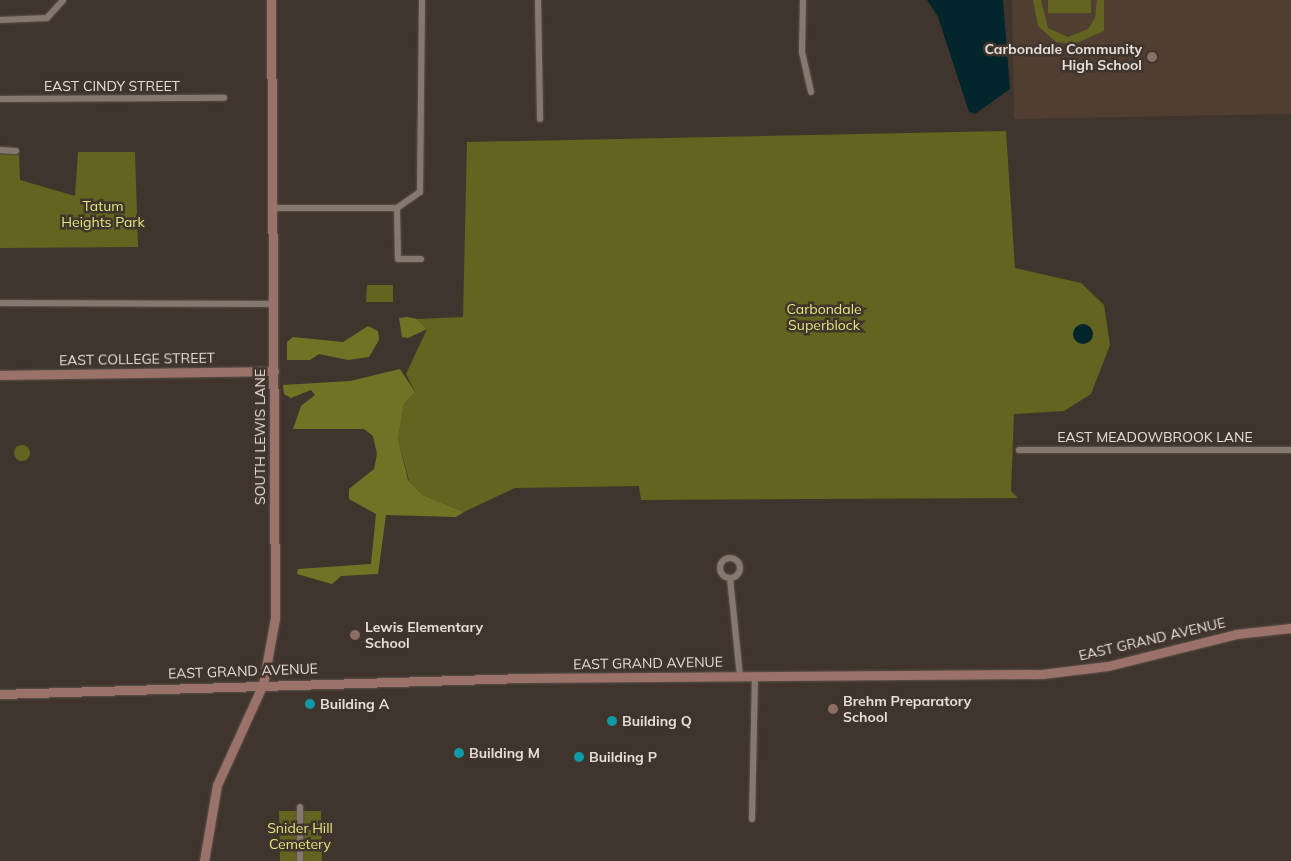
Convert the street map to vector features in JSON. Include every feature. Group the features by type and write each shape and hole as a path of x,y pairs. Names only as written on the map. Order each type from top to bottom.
{"street":[{"path":"0,20 47,18 64,0"},
{"name":"SOUTH LEWIS LANE","path":"204,861 216,785 263,684 275,618 274,208 271,0"},
{"path":"274,208 397,208 414,201 424,185 422,0"},
{"path":"538,0 540,119"},
{"path":"802,0 802,52 811,92"},
{"name":"EAST CINDY STREET","path":"0,99 224,98"},
{"path":"0,150 16,151"},
{"path":"397,208 398,259 421,259"},
{"path":"0,304 274,304"},
{"name":"EAST COLLEGE STREET","path":"0,374 274,371"},
{"name":"EAST MEADOWBROOK LANE","path":"1019,450 1291,450"},
{"path":"730,578 740,676"},
{"name":"EAST GRAND AVENUE","path":"0,694 263,684 740,676 1042,674 1108,666 1236,634 1291,628"},
{"path":"752,819 754,677"},
{"path":"300,807 300,861"}],"shaded area":[{"name":"Carbondale Community High School","path":"1012,0 1291,0 1291,114 1014,119"},
{"path":"399,318 417,319 427,329 408,338 402,337"},
{"path":"368,326 378,331 379,340 369,357 348,360 319,354 310,360 287,360 287,342 293,337 343,342"},
{"path":"400,369 415,392 404,404 398,439 408,480 423,495 464,512 456,517 386,515 378,574 341,576 332,584 297,574 298,569 371,564 376,514 349,499 349,489 374,469 377,454 373,436 364,429 293,429 301,406 315,395 311,390 291,398 284,394 283,385 350,381"}],"green space":[{"path":"1033,0 1041,0 1048,28 1068,37 1088,29 1095,18 1097,0 1104,0 1104,31 1074,44 1056,42 1038,26"},
{"path":"1048,0 1091,0 1091,13 1048,13"},
{"name":"Carbondale Superblock","path":"1006,131 1015,268 1081,283 1104,305 1110,345 1091,394 1064,411 1014,414 1011,491 1018,498 641,500 639,486 515,488 464,512 423,495 409,481 398,439 404,404 415,392 406,374 427,329 417,319 463,317 467,142"},
{"name":"Tatum Heights Park","path":"78,152 135,152 138,247 0,248 0,154 19,155 20,180 75,196"},
{"path":"367,285 393,285 393,302 366,302"},
{"path":"19,445 25,445 30,450 28,459 19,461 14,456 14,450"},
{"name":"Snider Hill Cemetery","path":"279,811 321,811 322,861 280,861"}],"water":[{"path":"927,0 1003,0 1010,89 975,114 969,112 938,17"},
{"path":"1079,324 1087,324 1093,330 1093,338 1087,344 1079,344 1073,338 1073,330"}],"place":[{"name":"Carbondale Community High School","path":"1152,57"},
{"name":"Lewis Elementary School","path":"355,635"},
{"name":"Building A","path":"310,704"},
{"name":"Brehm Preparatory School","path":"833,709"},
{"name":"Building Q","path":"612,721"},
{"name":"Building M","path":"459,753"},
{"name":"Building P","path":"579,757"}]}
